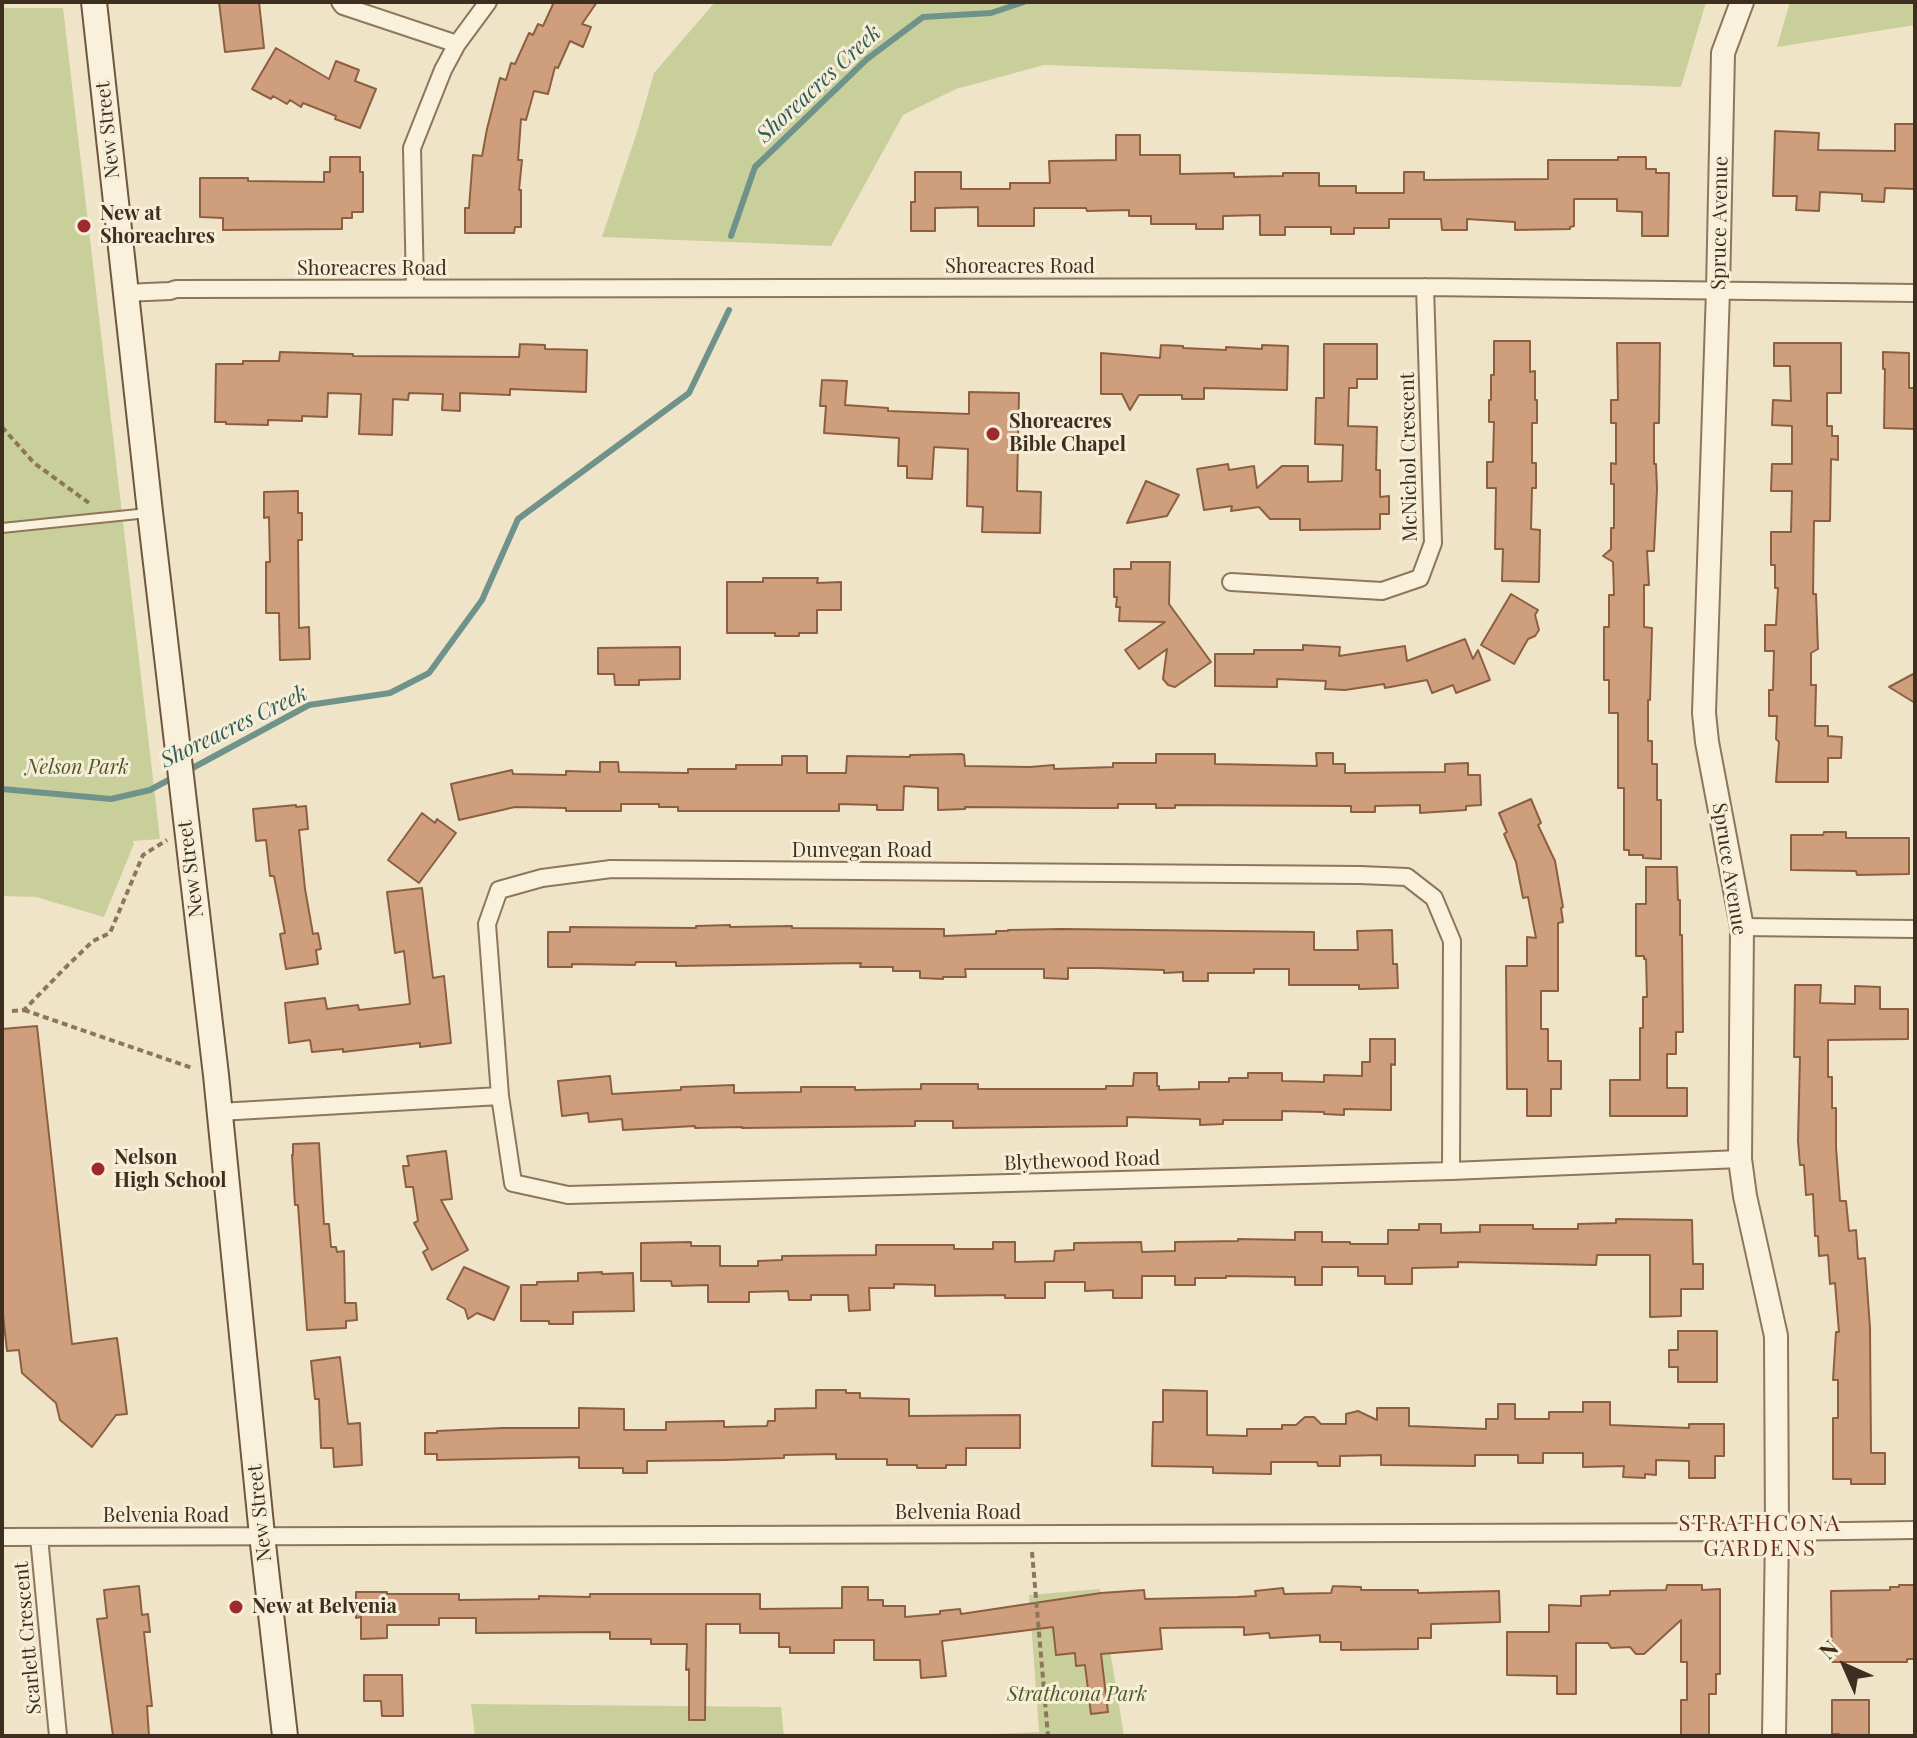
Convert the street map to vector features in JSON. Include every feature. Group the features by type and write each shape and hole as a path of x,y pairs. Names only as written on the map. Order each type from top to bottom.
{"main road":[{"name":"New Street","path":"94,2 216,1075 285,1736"}],"street":[{"path":"340,2 343,6 457,44"},
{"path":"415,288 412,148 443,70 457,44 488,2"},
{"name":"Spruce Avenue","path":"1742,2 1723,53 1704,713 1742,927 1740,1159 1745,1196 1776,1336 1774,1736"},
{"name":"Shoreacres Road","path":"125,293 176,289 1425,287 1915,293"},
{"name":"McNichol Crescent","path":"1231,582 1382,591 1420,578 1433,543 1425,287"},
{"name":"Dunvegan Road","path":"500,1096 487,924 499,890 542,878 611,869 1407,877 1434,898 1452,941 1451,1171"},
{"path":"1742,927 1915,929"},
{"path":"219,1112 500,1096"},
{"name":"Blythewood Road","path":"500,1096 513,1183 568,1195 1451,1171 1740,1159"},
{"name":"Belvenia Road","path":"2,1537 1915,1530"},
{"name":"Scarlett Crescent","path":"39,1537 58,1736"}],"lane":[{"path":"2,528 150,512"}],"path":[{"path":"2,427 34,463 89,503"},
{"path":"24,1010 93,941 110,933 143,855 187,829"},
{"path":"12,1011 24,1010 216,1075"},
{"path":"1031,1533 1048,1736"}],"green space":[{"path":"715,2 1706,2 1681,87 1044,65 956,89 903,115 831,246 602,237 654,73"},
{"path":"1790,2 1915,2 1915,25 1777,47"},
{"name":"Nelson Park","path":"2,8 63,8 160,839 133,841 104,917 36,897 2,896"},
{"name":"Strathcona Park","path":"1100,1589 1124,1736 941,1736 1039,1732 1029,1595"},
{"path":"471,1704 781,1707 784,1736 475,1736"}],"building":[{"path":"219,2 259,2 264,48 225,52"},
{"path":"554,2 597,2 582,24 591,27 583,47 570,41 558,68 555,67 548,94 534,91 526,120 521,119 518,160 522,160 519,190 521,227 515,227 514,233 465,233 465,208 469,208 473,155 482,156 500,78 506,80 511,63 515,64 529,33 533,35 538,24 543,26"},
{"path":"276,48 329,79 336,61 359,70 355,81 376,89 360,128 303,103 301,107 290,100 287,104 252,89"},
{"path":"1895,124 1915,124 1915,189 1885,188 1884,202 1862,201 1862,194 1820,192 1819,211 1796,210 1797,196 1773,196 1775,131 1819,133 1818,150 1895,151"},
{"path":"1116,135 1140,135 1140,155 1180,155 1180,174 1234,173 1234,177 1319,173 1319,186 1356,186 1356,193 1404,193 1404,172 1424,172 1424,180 1548,179 1548,160 1646,157 1646,169 1669,173 1668,236 1642,236 1642,212 1617,211 1617,199 1574,199 1574,226 1570,229 1515,230 1515,222 1467,219 1467,230 1442,230 1441,219 1389,219 1389,228 1354,228 1354,234 1331,234 1331,227 1285,227 1285,235 1260,235 1260,215 1223,216 1223,229 1196,229 1196,224 1151,224 1151,216 1129,216 1129,210 1087,211 1086,208 1034,208 1034,226 978,226 978,207 935,208 935,231 911,231 915,172 961,172 961,189 1010,189 1010,183 1050,183 1049,161 1116,160"},
{"path":"330,157 360,157 360,172 363,172 363,212 352,212 352,218 342,218 342,229 223,230 223,218 200,217 200,178 324,182 324,172 330,172"},
{"path":"1494,341 1530,341 1530,372 1535,371 1537,400 1537,423 1532,423 1532,463 1536,463 1536,488 1532,488 1531,529 1540,530 1539,582 1502,581 1503,549 1495,549 1496,488 1487,488 1487,462 1493,462 1494,422 1489,422 1489,400 1491,375 1494,375"},
{"path":"1617,343 1660,343 1659,423 1654,423 1657,489 1654,551 1647,551 1649,585 1644,585 1644,627 1652,628 1648,741 1652,741 1652,764 1657,764 1657,800 1661,800 1661,859 1629,855 1629,850 1624,850 1624,788 1618,788 1618,713 1609,713 1609,680 1604,680 1604,627 1609,627 1609,595 1614,595 1613,562 1603,556 1611,549 1611,528 1614,528 1611,463 1616,464 1616,423 1611,423 1611,400 1618,400"},
{"path":"1774,343 1841,343 1841,393 1827,393 1827,426 1832,426 1832,436 1838,436 1838,460 1831,459 1830,521 1814,521 1813,594 1816,594 1818,649 1811,653 1811,685 1816,685 1815,726 1828,726 1828,736 1842,737 1841,758 1828,758 1828,782 1776,782 1777,716 1769,716 1774,651 1765,651 1765,625 1776,625 1778,588 1775,588 1775,565 1771,565 1771,532 1791,532 1792,491 1771,491 1772,464 1792,464 1792,426 1772,425 1773,400 1791,401 1790,366 1774,366"},
{"path":"520,344 545,345 545,349 587,350 586,392 510,389 510,395 460,393 460,411 442,410 443,394 409,393 408,400 393,399 392,435 359,434 361,394 328,393 327,417 302,416 302,421 268,420 268,425 215,422 216,364 279,361 280,352 353,356 519,357"},
{"path":"1324,344 1377,344 1377,379 1357,379 1357,388 1349,388 1348,426 1377,427 1376,470 1380,470 1380,497 1389,496 1389,514 1380,514 1380,529 1300,530 1300,519 1270,519 1259,507 1231,511 1232,506 1204,510 1197,469 1228,464 1229,470 1254,466 1257,488 1282,466 1308,466 1308,482 1342,481 1343,445 1315,444 1316,398 1324,398"},
{"path":"1161,345 1226,350 1226,347 1262,349 1262,345 1288,346 1287,390 1204,388 1204,399 1182,399 1182,395 1139,395 1130,410 1122,394 1101,394 1101,353 1160,358"},
{"path":"1883,352 1909,353 1909,388 1915,388 1915,429 1884,428"},
{"path":"822,380 847,381 845,405 888,408 888,411 969,414 969,392 1019,393 1017,491 1041,492 1040,533 982,532 983,507 967,506 968,449 934,447 932,479 907,478 907,466 898,466 899,438 824,433 826,406 820,406"},
{"path":"1146,481 1179,495 1167,516 1127,523"},
{"path":"298,491 298,513 302,513 302,540 298,540 299,628 309,627 310,659 280,660 279,613 266,613 266,562 270,562 269,517 264,518 264,492"},
{"path":"1131,562 1170,562 1169,604 1211,662 1175,687 1163,679 1167,649 1139,669 1125,650 1165,622 1119,621 1120,607 1116,607 1117,597 1114,597 1114,569 1131,569"},
{"path":"763,578 818,578 817,583 841,582 841,610 817,610 817,633 775,636 775,633 727,633 727,582 763,582"},
{"path":"1511,594 1538,610 1535,615 1539,630 1528,639 1514,664 1481,645"},
{"path":"1465,639 1473,659 1478,650 1490,680 1456,693 1453,685 1432,693 1427,680 1385,688 1384,684 1345,690 1325,689 1326,681 1277,679 1277,687 1215,686 1215,654 1303,650 1303,645 1340,647 1339,656 1405,646 1407,661"},
{"path":"680,647 680,679 639,680 639,685 615,685 614,674 598,674 598,648"},
{"path":"1915,673 1915,703 1889,687"},
{"path":"1316,753 1333,753 1333,764 1345,764 1345,773 1445,772 1445,764 1468,763 1468,775 1480,775 1481,805 1466,806 1466,810 1420,813 1420,805 1375,806 1375,812 1351,812 1351,806 1175,805 1175,808 1156,808 1156,804 1118,804 1118,808 965,807 938,810 938,788 904,786 903,810 877,810 877,805 839,804 839,811 678,811 678,807 659,807 659,804 621,804 621,811 515,807 459,820 451,784 512,770 513,774 600,772 600,762 618,762 619,772 688,773 688,769 782,765 782,756 807,756 807,773 846,773 847,756 962,754 965,766 1054,765 1054,769 1113,767 1113,763 1156,763 1156,754 1215,754 1215,764 1317,766"},
{"path":"1531,799 1541,823 1538,825 1555,861 1563,907 1563,922 1558,923 1558,991 1541,991 1541,1029 1548,1029 1548,1061 1561,1061 1561,1089 1551,1089 1551,1116 1527,1116 1527,1089 1507,1089 1506,966 1527,966 1527,937 1536,938 1528,897 1523,898 1516,862 1499,813"},
{"path":"306,806 308,829 299,830 305,889 313,934 318,933 321,949 316,950 318,964 286,969 280,934 285,933 274,876 270,876 266,840 256,841 253,809"},
{"path":"422,813 435,823 437,819 456,833 419,883 388,860"},
{"path":"1824,832 1846,832 1846,838 1909,838 1909,874 1857,875 1856,871 1791,870 1791,835 1823,835"},
{"path":"1646,867 1677,867 1682,935 1683,1032 1676,1032 1676,1054 1667,1054 1667,1088 1687,1088 1687,1116 1610,1116 1610,1080 1640,1080 1640,1028 1643,1028 1643,997 1647,997 1646,959 1636,956 1636,904 1646,904"},
{"path":"422,888 433,978 444,976 451,1043 312,1052 310,1040 289,1043 285,1003 325,998 327,1009 358,1005 359,1010 410,1004 404,951 395,953 387,892"},
{"path":"730,925 944,929 944,936 1062,929 1314,932 1314,950 1358,950 1357,931 1392,930 1393,964 1397,964 1398,988 1289,985 1289,969 1208,973 1208,981 1183,981 1183,972 1098,968 1068,968 1068,979 1044,978 1044,969 965,969 966,977 943,979 920,978 920,971 893,971 893,967 860,967 861,963 676,966 676,962 636,962 635,965 572,964 572,967 548,967 548,932 570,932 570,927 696,928"},
{"path":"1795,985 1821,985 1820,1003 1855,1004 1855,986 1880,987 1880,1009 1908,1009 1908,1039 1828,1040 1828,1077 1832,1077 1832,1108 1836,1108 1840,1201 1846,1201 1849,1231 1856,1230 1858,1259 1865,1258 1870,1328 1871,1453 1885,1453 1885,1484 1851,1484 1851,1479 1833,1479 1833,1418 1838,1418 1838,1380 1833,1380 1836,1332 1839,1332 1835,1283 1830,1284 1828,1255 1819,1256 1813,1194 1806,1195 1804,1165 1800,1165 1800,1057 1794,1057"},
{"path":"37,1026 72,1344 117,1338 127,1414 116,1415 92,1447 60,1420 56,1403 22,1373 19,1350 7,1351 2,1306 2,1029"},
{"path":"1370,1039 1395,1039 1395,1065 1391,1064 1391,1110 1344,1109 1344,1115 1282,1111 1282,1120 1223,1120 1223,1124 1200,1125 1200,1119 1127,1117 1127,1126 953,1128 953,1121 915,1121 915,1126 695,1126 623,1130 622,1119 589,1122 588,1113 562,1116 558,1081 610,1076 612,1094 734,1085 734,1093 801,1092 801,1087 921,1089 921,1084 978,1084 978,1089 1106,1089 1106,1086 1133,1086 1134,1073 1157,1073 1159,1090 1199,1089 1199,1082 1229,1082 1229,1078 1248,1078 1248,1073 1282,1073 1282,1081 1324,1082 1324,1075 1362,1076 1362,1062 1370,1062"},
{"path":"319,1143 324,1224 329,1224 331,1247 336,1247 337,1252 344,1251 345,1303 356,1303 357,1320 346,1321 346,1328 307,1330 292,1155 293,1144"},
{"path":"446,1151 452,1199 441,1200 468,1250 432,1270 423,1252 428,1249 414,1223 418,1221 413,1187 406,1187 403,1166 409,1166 407,1156"},
{"path":"1616,1219 1692,1220 1693,1264 1703,1264 1703,1289 1681,1289 1681,1316 1650,1317 1650,1255 1597,1255 1596,1265 1458,1262 1458,1267 1412,1268 1412,1284 1385,1284 1385,1276 1358,1276 1358,1267 1322,1267 1322,1285 1295,1285 1295,1277 1226,1276 1195,1278 1195,1285 1175,1285 1175,1276 1142,1276 1142,1298 1113,1298 1113,1290 1085,1291 1085,1282 1045,1282 1045,1298 935,1296 935,1285 894,1284 894,1288 869,1288 870,1310 849,1311 848,1295 811,1295 811,1300 789,1300 788,1291 749,1292 749,1302 708,1302 708,1285 672,1286 671,1281 641,1281 641,1243 691,1242 691,1246 720,1246 720,1266 758,1266 758,1261 782,1260 782,1256 876,1255 876,1245 954,1245 954,1249 993,1249 993,1242 1015,1242 1015,1262 1054,1261 1055,1251 1074,1250 1074,1243 1141,1242 1142,1252 1175,1251 1175,1242 1295,1240 1295,1232 1322,1232 1322,1242 1388,1244 1388,1230 1419,1230 1419,1224 1441,1224 1441,1233 1480,1232 1480,1225 1578,1229 1578,1224 1616,1223"},
{"path":"464,1267 509,1287 494,1320 477,1313 468,1319 465,1309 447,1299"},
{"path":"578,1273 633,1273 634,1311 573,1312 573,1324 521,1321 521,1285 578,1281"},
{"path":"1678,1331 1717,1331 1717,1382 1678,1382 1678,1367 1669,1367 1669,1350 1678,1350"},
{"path":"340,1357 348,1424 360,1423 362,1465 334,1467 333,1448 321,1448 319,1399 315,1399 311,1361"},
{"path":"816,1390 846,1390 846,1393 860,1393 860,1398 909,1399 909,1416 1020,1415 1020,1448 966,1448 966,1465 946,1465 946,1468 887,1465 887,1459 836,1459 836,1454 647,1461 647,1473 623,1473 623,1468 579,1468 579,1457 437,1460 437,1454 425,1454 425,1433 503,1428 579,1428 579,1408 624,1409 624,1430 666,1430 666,1422 724,1421 724,1427 767,1426 768,1421 775,1421 775,1409 816,1408"},
{"path":"1163,1390 1207,1391 1207,1435 1247,1436 1247,1429 1282,1429 1282,1425 1296,1425 1305,1417 1314,1417 1321,1424 1346,1424 1346,1414 1358,1411 1377,1420 1377,1408 1409,1408 1409,1426 1486,1429 1486,1419 1498,1419 1498,1404 1515,1404 1515,1419 1549,1419 1549,1412 1583,1412 1583,1402 1610,1402 1610,1425 1689,1428 1689,1424 1724,1424 1724,1456 1715,1456 1715,1478 1689,1478 1689,1461 1656,1460 1656,1475 1623,1477 1624,1466 1583,1467 1583,1453 1543,1453 1543,1463 1518,1463 1518,1455 1475,1455 1475,1466 1381,1465 1381,1455 1340,1456 1340,1466 1318,1466 1317,1462 1271,1462 1271,1474 1213,1473 1213,1467 1152,1466 1153,1422 1163,1422"},
{"path":"1667,1585 1702,1585 1702,1590 1720,1589 1720,1674 1716,1674 1716,1694 1709,1694 1709,1736 1681,1736 1681,1700 1687,1700 1687,1662 1681,1662 1681,1620 1644,1654 1636,1654 1630,1647 1611,1648 1608,1643 1576,1643 1576,1694 1557,1694 1557,1676 1507,1675 1507,1632 1549,1632 1549,1605 1581,1606 1581,1596 1610,1595 1610,1591 1666,1590"},
{"path":"1915,1585 1915,1659 1907,1659 1907,1662 1832,1662 1831,1591 1890,1590 1890,1587"},
{"path":"139,1586 142,1615 148,1614 150,1632 144,1632 152,1706 147,1706 149,1736 113,1736 97,1619 107,1618 104,1590"},
{"path":"1333,1586 1361,1587 1361,1590 1418,1590 1418,1593 1499,1591 1500,1622 1431,1624 1431,1638 1418,1638 1418,1649 1341,1650 1341,1642 1320,1642 1320,1635 1270,1638 1269,1633 1244,1635 1244,1627 1160,1628 1162,1649 1101,1654 1108,1712 1091,1714 1085,1665 1076,1666 1075,1653 1056,1655 1053,1627 942,1641 946,1676 921,1678 920,1660 874,1660 874,1640 834,1640 834,1653 790,1653 790,1647 779,1647 779,1633 740,1633 740,1624 706,1624 705,1720 689,1720 687,1644 651,1644 651,1639 610,1639 610,1632 476,1633 476,1618 439,1618 439,1625 387,1625 387,1638 361,1639 361,1617 356,1618 356,1592 459,1594 459,1600 590,1597 590,1594 760,1594 760,1609 842,1608 842,1587 868,1587 868,1600 883,1600 883,1606 905,1606 905,1617 960,1609 961,1614 1101,1593 1144,1590 1145,1599 1237,1597 1256,1596 1255,1591 1283,1588 1284,1594 1331,1593"},
{"path":"364,1675 402,1675 403,1716 382,1716 381,1701 364,1701"},
{"path":"1832,1700 1869,1700 1869,1736 1832,1734"}],"waterway":[{"name":"Shoreacres Creek","path":"731,236 755,167 867,59 923,17 991,13 1024,2"},
{"name":"Shoreacres Creek","path":"187,771 309,705 390,693 429,673 482,600 518,519 689,393 729,310"},
{"name":"Shoreacres Creek","path":"2,789 111,799 150,790 174,777"}],"place":[{"name":"New at Shoreachres","path":"84,226"},
{"name":"Shoreacres Bible Chapel","path":"993,434"},
{"name":"Nelson High School","path":"98,1169"},
{"name":"New at Belvenia","path":"236,1607"}],"district":[{"name":"STRATHCONA GARDENS","path":"1760,1536"}]}
